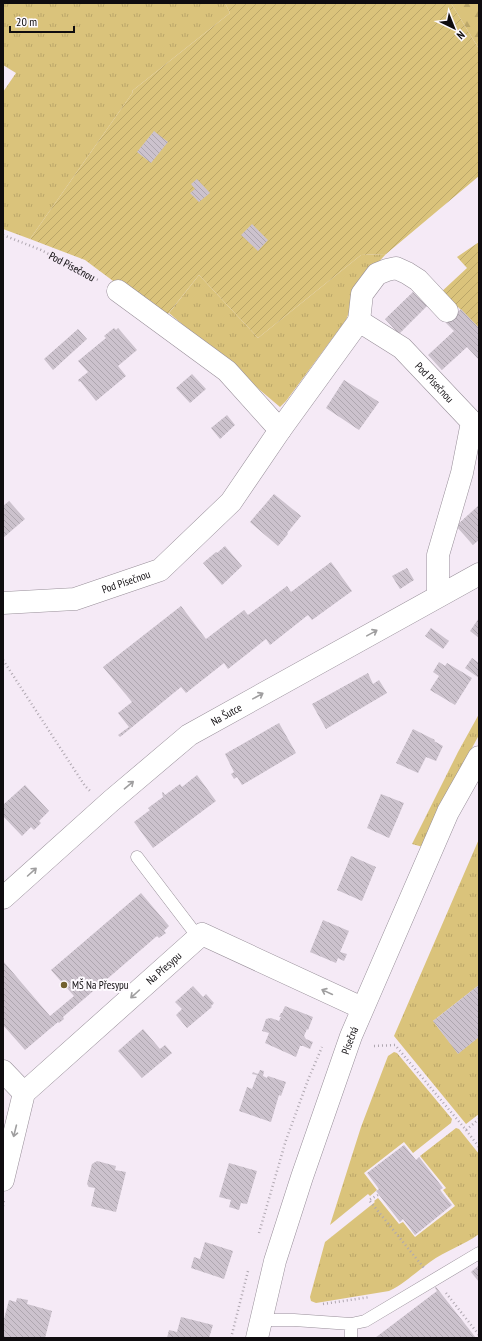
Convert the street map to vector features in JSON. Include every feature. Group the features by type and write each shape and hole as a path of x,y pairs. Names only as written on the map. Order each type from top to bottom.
{"street":[{"path":"359,320 362,294 377,274 396,268 418,280 447,310"},
{"path":"118,291 227,371 280,430"},
{"name":"Pod Písečnou","path":"3,603 75,599 160,570 231,502 280,430 359,320 402,348 472,422 462,473 438,555 438,596"},
{"name":"Na Šutce","path":"3,898 102,809 189,735 479,574"},
{"name":"Písečná","path":"259,1329 275,1261 302,1176 351,1036 448,812 479,758"},
{"path":"198,937 202,934 362,1008"},
{"name":"Na Přesypu","path":"24,1093 198,937"},
{"path":"3,1071 24,1093 4,1189"}],"lane":[{"path":"136,857 198,937"},
{"path":"259,1329 294,1320 351,1324 365,1321 479,1253"},
{"path":"351,1324 351,1338"}],"path":[{"name":"Pod Písečnou","path":"3,235 41,250 118,291"},
{"path":"3,660 85,786 91,792"},
{"path":"374,1046 395,1045 479,1147"},
{"path":"257,1239 286,1140 322,1047"},
{"path":"466,1130 479,1119"},
{"path":"3,1206 4,1189"},
{"path":"378,1195 370,1200 425,1270"},
{"path":"231,1338 249,1270"},
{"path":"445,1291 479,1335"}],"green space":[{"path":"3,3 225,3 230,13 132,91 133,92 30,239 3,229 3,92 16,73 3,65"},
{"path":"225,3 451,3 479,49 479,176 386,254 361,255 258,338 199,275 164,319 85,260 30,239 133,92 132,91 230,13"},
{"path":"451,3 479,3 479,49"},
{"path":"479,242 479,328 458,307 456,308 439,294 467,268 457,257"},
{"path":"386,254 362,280 346,320 280,407 169,313 199,275 258,338 361,255"},
{"path":"479,714 479,735 442,803 423,847 412,844 458,752"},
{"path":"479,839 479,985 433,1021 458,1053 479,1037 479,1114 466,1124 394,1036"},
{"path":"394,1052 397,1053 452,1119 451,1123 413,1153 404,1142 364,1173 377,1190 370,1196 368,1194 330,1225 361,1127 388,1056"},
{"path":"456,1128 459,1129 479,1154 479,1234 436,1258 389,1291 316,1303 311,1301 310,1297 325,1242 378,1198 399,1224 403,1222 415,1237 455,1206 443,1190 446,1188 420,1156"}],"building":[{"path":"154,131 168,142 151,163 137,152"},
{"path":"197,179 210,193 199,202 190,193 195,189 191,184"},
{"path":"252,224 268,240 258,251 241,235"},
{"path":"413,292 427,306 399,334 385,319"},
{"path":"461,309 479,328 479,360 467,347 442,370 428,355 454,331 446,323"},
{"path":"114,328 116,330 118,328 137,350 118,366 126,376 96,401 78,380 88,372 78,361 106,338 104,336"},
{"path":"78,329 87,339 53,370 44,359"},
{"path":"192,374 206,389 190,403 176,388"},
{"path":"344,380 379,402 359,430 326,408"},
{"path":"227,415 235,425 220,439 211,428"},
{"path":"274,494 301,516 278,546 250,522"},
{"path":"9,501 25,519 3,538 3,506"},
{"path":"479,505 479,540 473,545 456,526"},
{"path":"225,546 242,566 222,585 203,563"},
{"path":"331,562 352,591 312,620 308,615 270,645 266,639 228,669 224,663 186,693 181,687 120,737 118,735 129,727 118,713 132,702 103,667 181,606 206,639 244,610 248,615 287,586 291,592"},
{"path":"407,568 414,580 400,589 392,576"},
{"path":"479,618 479,638 470,631"},
{"path":"431,628 449,641 443,649 425,636"},
{"path":"472,658 479,663 479,678 465,668"},
{"path":"439,662 445,666 447,663 472,678 455,705 430,690 439,676 433,672"},
{"path":"368,673 373,684 379,680 387,693 326,729 312,704"},
{"path":"279,723 296,753 242,785 237,777 234,779 231,774 234,772 225,754"},
{"path":"413,729 435,740 434,741 443,746 436,761 426,757 418,773 396,763"},
{"path":"197,775 216,801 153,848 134,822 150,810 148,808 163,797 163,792 165,795 180,784 182,787"},
{"path":"25,785 49,811 39,821 41,823 34,830 31,827 22,836 3,816 3,805"},
{"path":"381,794 404,803 389,838 367,828"},
{"path":"351,856 376,867 362,901 337,890"},
{"path":"141,893 169,926 164,931 166,933 159,938 157,936 63,1017 64,1019 59,1023 58,1022 25,1050 3,1025 3,961 50,1016 74,996 51,970"},
{"path":"323,920 349,931 340,952 347,954 344,961 338,958 336,963 310,952"},
{"path":"479,985 479,1037 458,1054 433,1021"},
{"path":"193,986 203,997 206,994 214,1003 211,1006 212,1007 187,1028 176,1015 182,1009 175,1002"},
{"path":"285,1006 313,1017 304,1036 306,1039 313,1042 310,1049 300,1046 296,1057 265,1043 269,1033 262,1031 266,1019 271,1018 279,1021 281,1017 279,1017"},
{"path":"143,1029 160,1049 165,1045 172,1053 142,1078 118,1051"},
{"path":"260,1070 264,1071 263,1076 267,1078 268,1076 286,1082 281,1096 279,1095 271,1122 239,1111 247,1087 252,1089 257,1075 252,1074 253,1072 258,1074"},
{"path":"404,1145 416,1160 419,1157 443,1188 440,1190 452,1205 415,1235 403,1219 400,1222 376,1191 379,1189 367,1173"},
{"path":"97,1161 116,1166 115,1170 126,1172 116,1212 91,1206 95,1188 89,1187 87,1184 92,1164"},
{"path":"229,1163 257,1171 247,1204 241,1203 239,1210 229,1207 231,1200 219,1197"},
{"path":"205,1242 233,1251 224,1279 191,1268 194,1257 200,1259"},
{"path":"479,1265 479,1282 471,1272"},
{"path":"436,1287 476,1338 375,1338 437,1291 435,1288"},
{"path":"17,1298 28,1300 27,1304 52,1311 45,1338 3,1338 3,1323 9,1300 16,1302"},
{"path":"181,1317 213,1325 209,1338 167,1338 169,1330 177,1332"}],"place":[{"name":"MŠ Na Přesypu","path":"64,985"}]}
